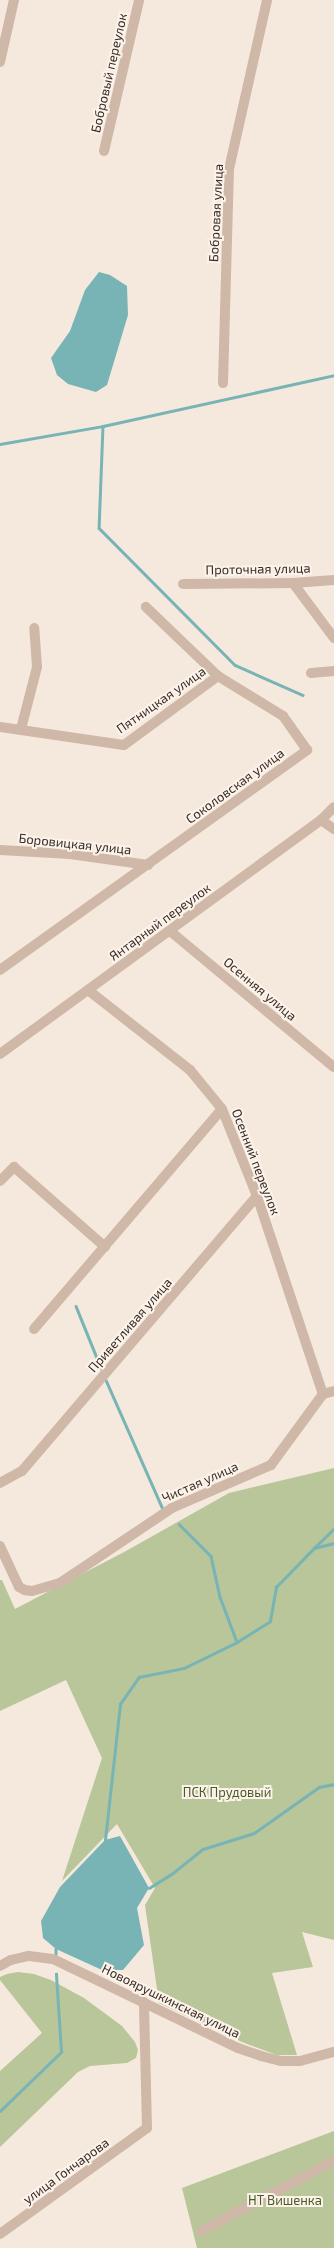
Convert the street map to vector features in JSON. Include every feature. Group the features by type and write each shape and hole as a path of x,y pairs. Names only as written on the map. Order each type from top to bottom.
{"street":[{"path":"0,62 14,0"},
{"name":"Бобровый переулок","path":"104,151 139,0"},
{"name":"Бобровая улица","path":"223,383 229,169 267,0"},
{"name":"Проточная улица","path":"183,584 293,583 334,580"},
{"path":"293,583 334,638"},
{"name":"Соколовская улица","path":"0,970 307,750 284,716 218,676 146,607"},
{"path":"21,729 37,667 34,628"},
{"path":"312,673 334,671"},
{"name":"Пятницкая улица","path":"0,727 124,745 218,676"},
{"name":"Янтарный переулок","path":"0,1054 321,820 334,807"},
{"path":"321,820 334,829"},
{"name":"Боровицкая улица","path":"0,850 70,854 148,865"},
{"name":"Осенняя улица","path":"170,931 334,1067"},
{"name":"Осенний переулок","path":"88,990 190,1070 222,1109 257,1196 323,1394"},
{"path":"34,1329 222,1109"},
{"path":"0,1181 14,1167 105,1247"},
{"name":"Приветливая улица","path":"0,1483 22,1471 257,1196"},
{"path":"323,1394 334,1390"},
{"name":"Чистая улица","path":"0,1546 19,1587 32,1591 60,1583 172,1508 271,1465 323,1394"},
{"name":"Новоярушкинская улица","path":"0,1966 11,1960 29,1956 53,1959 238,2048 261,2056 281,2061 300,2061 334,2052"},
{"name":"улица Гончарова","path":"0,2234 147,2128 144,2002"},
{"path":"201,2231 334,2162"}],"green space":[{"name":"ПСК Прудовый","path":"334,1468 334,1940 302,1932 313,1967 272,1973 297,2055 277,2055 242,2042 159,2003 145,1905 155,1888 117,1824 62,1881 102,1758 66,1680 0,1711 0,1580 2,1580 15,1609 126,1551 229,1493"},
{"path":"18,1972 34,1974 51,1980 84,1998 122,2026 135,2042 138,2050 136,2058 127,2063 90,2066 78,2072 0,2147 0,2071 42,2033 0,1980 0,1977"},
{"name":"НТ Вишенка","path":"334,2131 334,2248 197,2248 182,2188"}],"water":[{"path":"99,272 110,275 127,286 128,315 107,385 96,392 68,384 57,375 51,358 70,331 85,290"},
{"path":"120,1836 149,1888 137,1908 144,1945 123,1970 102,1970 56,1949 43,1938 41,1921 60,1887 105,1840"}],"waterway":[{"path":"0,444 103,426 334,375"},
{"path":"103,426 99,528 235,665 303,695"},
{"path":"76,1306 101,1368"},
{"path":"106,1380 163,1509"},
{"path":"179,1524 211,1556 220,1597 237,1642"},
{"path":"314,1548 334,1529"},
{"path":"105,1840 120,1704 139,1677 184,1668 237,1642 270,1621 276,1587 314,1548 334,1543"},
{"path":"149,1888 173,1873 203,1849 254,1833 319,1787 334,1784"},
{"path":"56,1949 56,1954"},
{"path":"0,2111 61,2052 56,1974"}]}
